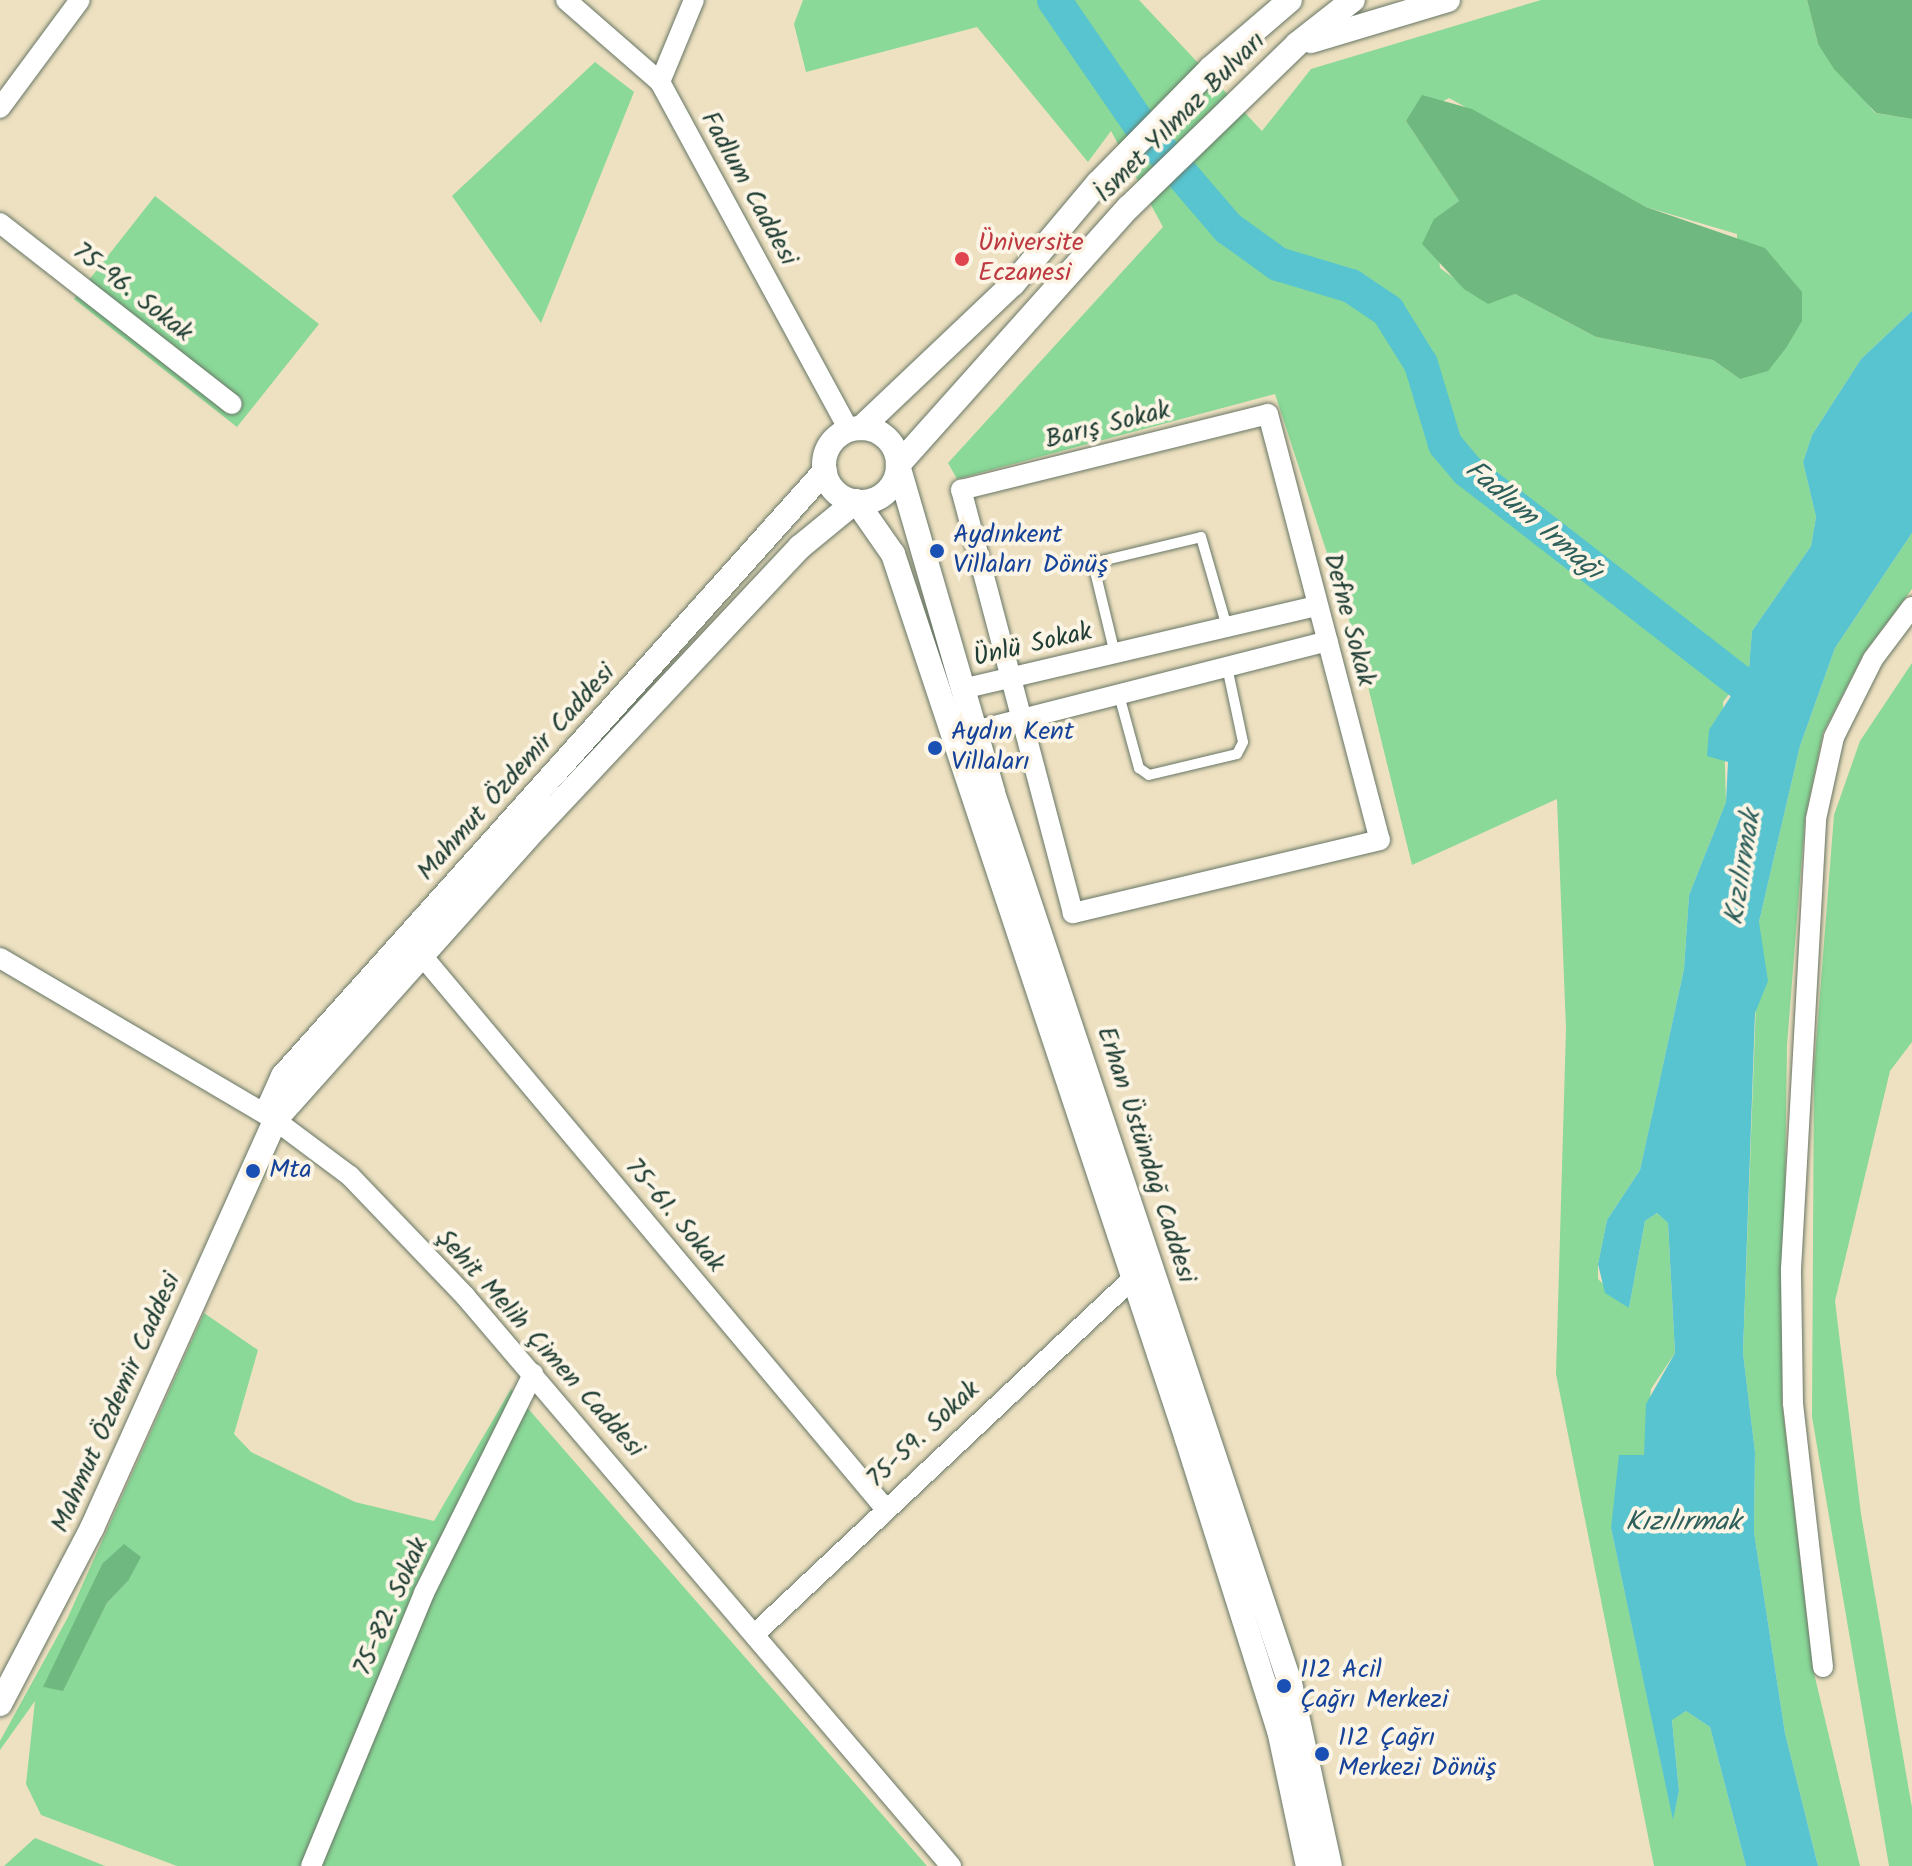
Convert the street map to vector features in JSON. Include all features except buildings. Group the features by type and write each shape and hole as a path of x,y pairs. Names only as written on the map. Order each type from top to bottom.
{"street":[{"path":"0,108 80,0"},
{"name":"Fadlum Caddesi","path":"566,0 660,82 855,429"},
{"path":"660,82 694,0"},
{"name":"İsmet Yılmaz Bulvarı","path":"855,429 1013,284 1098,183 1211,68 1290,0"},
{"name":"İsmet Yılmaz Bulvarı","path":"898,465 1129,207 1297,44 1353,0"},
{"path":"1297,44 1448,0"},
{"name":"75-96. Sokak","path":"0,223 232,404"},
{"name":"Barış Sokak","path":"1013,677 961,490 1268,414"},
{"name":"Defne Sokak","path":"1022,719 1073,913 1380,840 1268,414"},
{"path":"855,429 883,435 898,465 883,494 856,501 837,493 825,471 830,446 855,429"},
{"name":"Erhan Üstündağ Caddesi","path":"898,465 975,731 1290,1683 1330,1866"},
{"name":"Mahmut Özdemir Caddesi","path":"275,1120 270,1105 283,1076 825,471"},
{"name":"Erhan Üstündağ Caddesi","path":"856,501 893,554 1130,1281 1252,1636 1308,1866"},
{"name":"Mahmut Özdemir Caddesi","path":"0,1704 92,1528 275,1120 789,559 856,501"},
{"name":"Ünlü Sokak","path":"962,689 1317,606"},
{"path":"1823,1667 1793,1403 1791,1269 1816,819 1834,737 1873,659 1912,607"},
{"path":"975,731 1328,641"},
{"path":"1013,677 1022,719"},
{"name":"Şehit Melih Çimen Caddesi","path":"0,958 275,1120 350,1176 533,1374 757,1632 951,1866"},
{"name":"75-61. Sokak","path":"424,958 884,1507"},
{"name":"75-59. Sokak","path":"757,1632 884,1507 1130,1281"},
{"name":"75-82. Sokak","path":"311,1866 424,1593 533,1374"}],"lane":[{"name":"Ünlü Sokak","path":"1115,654 1093,563 1201,537 1227,627"},
{"path":"1119,695 1139,768 1149,775 1237,754 1243,742 1227,667"}],"green space":[{"path":"803,0 1139,0 1262,131 1311,69 1541,0 1807,0 1818,44 1875,113 1912,119 1912,311 1861,359 1812,435 1803,462 1816,517 1811,546 1752,631 1749,668 1723,702 1726,802 1689,895 1684,969 1640,1170 1607,1220 1598,1264 1598,1279 1629,1308 1645,1221 1657,1213 1668,1223 1675,1353 1651,1389 1644,1455 1611,1528 1673,1818 1679,1791 1672,1719 1686,1711 1710,1727 1746,1866 1654,1866 1556,1374 1566,1029 1557,799 1412,865 1360,654 1275,394 957,479 948,463 1163,227 1111,131 1088,162 977,27 806,72 794,24","holes":["1449,98 1646,207 1737,234 1740,379 1713,360 1596,337 1515,294 1488,303 1440,268 1435,219 1459,201 1406,121"]},
{"path":"1807,0 1912,0 1912,119 1876,113 1834,69 1818,44"},
{"path":"595,62 634,92 541,323 452,196"},
{"path":"1422,95 1472,109 1646,207 1765,248 1802,292 1802,321 1786,348 1768,371 1740,379 1713,360 1596,337 1515,294 1488,304 1464,289 1422,244 1434,219 1459,201 1406,121"},
{"path":"155,196 319,324 237,427 74,299"},
{"path":"1912,533 1912,589 1864,653 1823,733 1805,818 1787,1045 1782,1403 1813,1669 1860,1866 1818,1866 1785,1733 1754,1532 1755,1452 1743,1353 1759,922 1800,746 1835,648"},
{"path":"1912,663 1912,1042 1890,1071 1835,1301 1861,1514 1912,1808 1912,1866 1889,1866 1812,1417 1814,1070 1834,815 1860,741"},
{"path":"204,1313 258,1350 234,1434 251,1452 355,1502 434,1521 511,1389 927,1866 177,1866 41,1815 26,1784 35,1701 0,1750 0,1741 68,1617","holes":["102,1564 128,1581 107,1603 63,1690 44,1687"]},
{"path":"124,1544 141,1557 128,1581 107,1603 63,1691 43,1687 102,1564"},
{"path":"35,1838 105,1866 4,1866"}],"water":[{"name":"Kızılırmak","path":"1912,311 1912,533 1835,648 1800,746 1759,922 1768,981 1755,1013 1743,1353 1755,1452 1754,1532 1785,1733 1818,1866 1746,1866 1710,1727 1686,1711 1672,1720 1679,1791 1673,1820 1611,1528 1619,1455 1644,1455 1646,1404 1675,1353 1668,1223 1657,1213 1645,1221 1629,1308 1605,1293 1598,1264 1607,1220 1640,1170 1684,969 1689,895 1726,802 1728,762 1707,756 1709,730 1749,668 1752,631 1811,546 1816,517 1803,462 1812,435 1861,359"}],"waterway":[{"name":"Fadlum Irmağı","path":"1054,0 1142,128 1228,228 1278,264 1351,286 1388,311 1421,364 1445,444 1468,471 1770,705"}],"place":[{"name":"Üniversite Eczanesi","path":"962,259"},
{"name":"Aydınkent Villaları Dönüş","path":"937,551"},
{"name":"Aydın Kent Villaları","path":"935,748"},
{"name":"Mta","path":"253,1171"},
{"name":"112 Acil Çağrı Merkezi","path":"1284,1686"},
{"name":"112 Çağrı Merkezi Dönüş","path":"1322,1754"}]}
